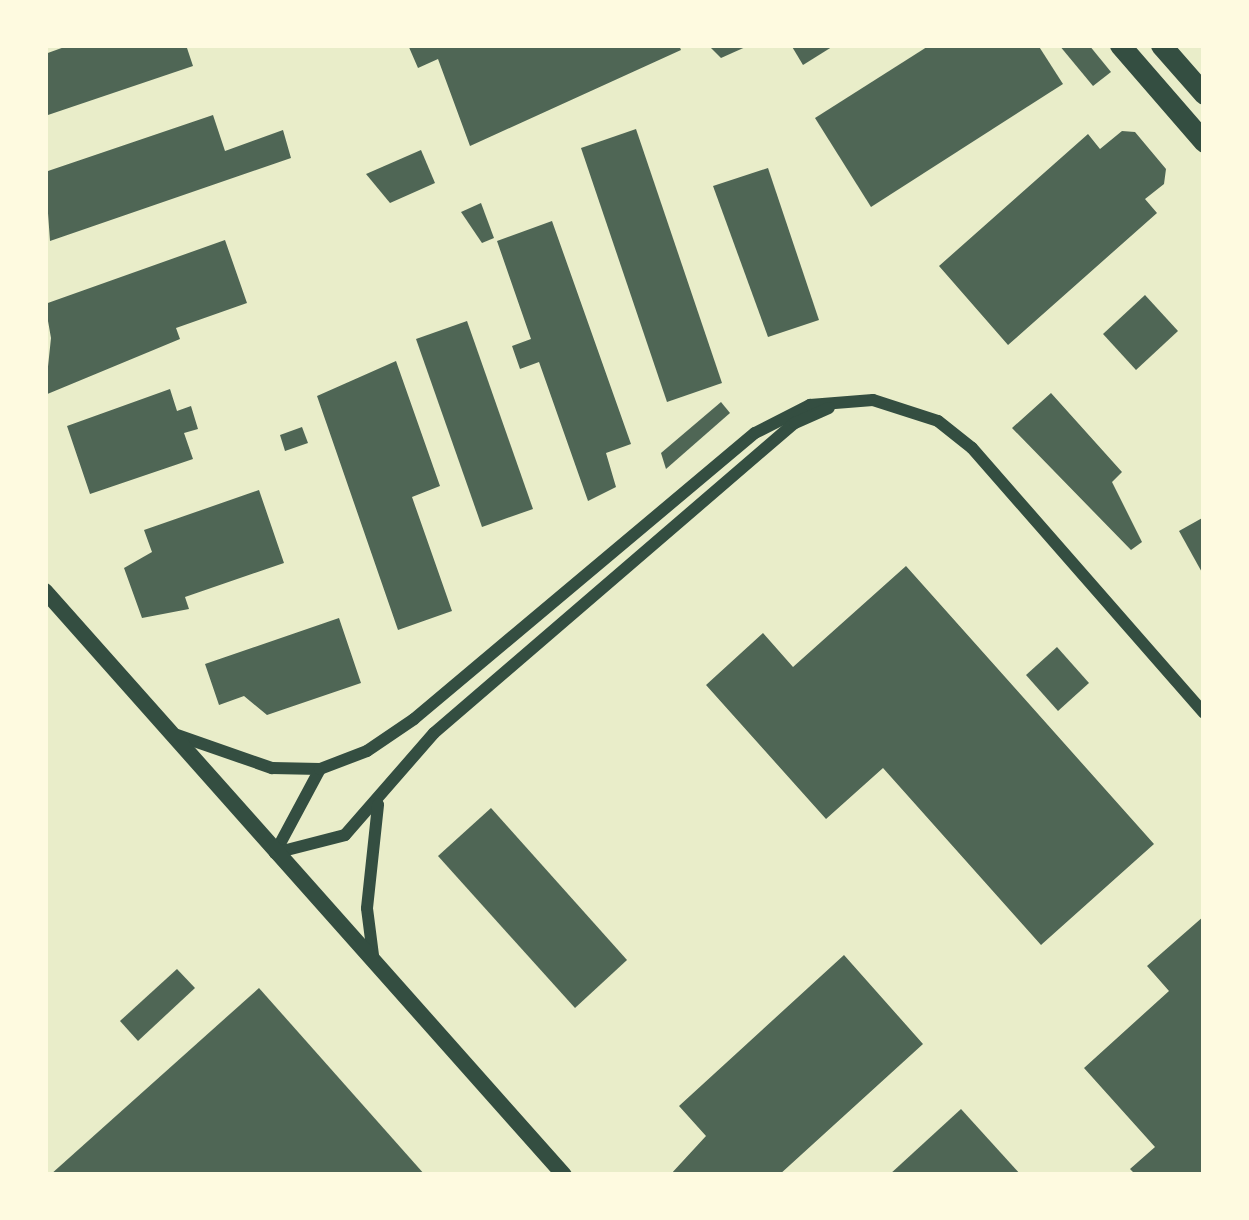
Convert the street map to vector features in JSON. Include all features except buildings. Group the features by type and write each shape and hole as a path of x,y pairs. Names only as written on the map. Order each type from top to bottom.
{"main road":[{"path":"1120,45 1204,142"},
{"path":"1161,45 1204,94"}],"street":[{"path":"274,853 345,835 378,805 434,733 795,423 841,402"},
{"path":"160,728 272,768 320,769 367,751 414,719 755,433 810,405 841,402 904,404 972,448 1204,712"},
{"path":"45,591 160,728 564,1175"},
{"path":"274,853 320,769"},
{"path":"374,964 367,908 378,805"}]}
